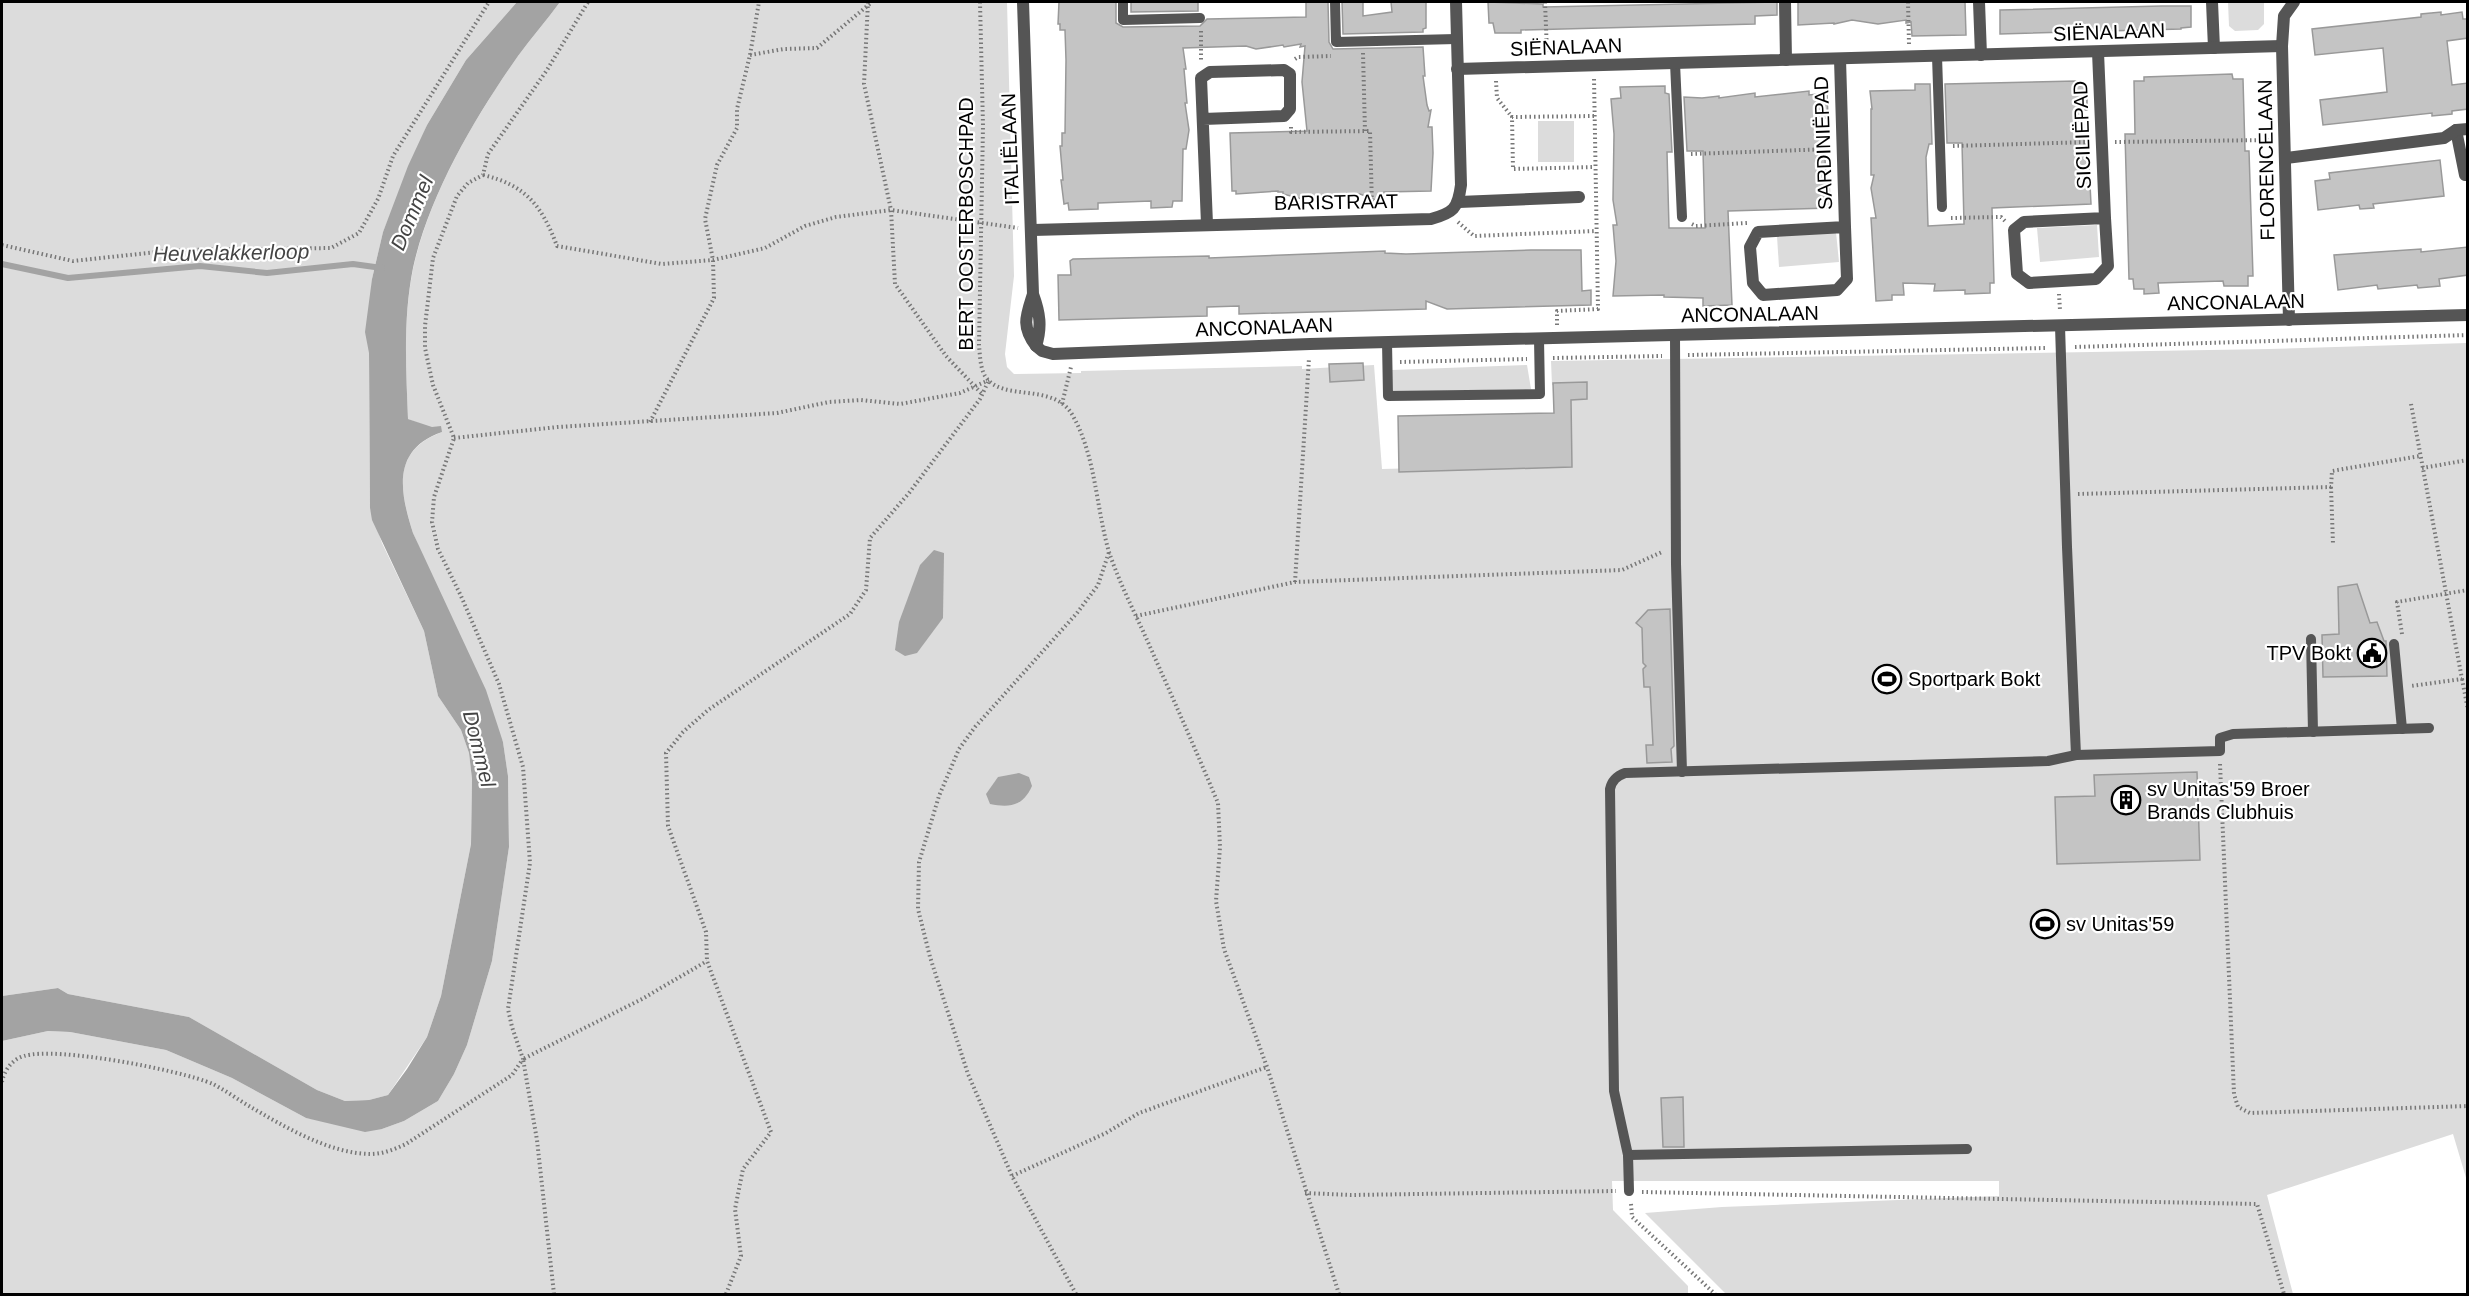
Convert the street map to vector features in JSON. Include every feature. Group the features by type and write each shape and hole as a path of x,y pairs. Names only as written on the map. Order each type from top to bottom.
{"street":[{"name":"ITALIËLAAN","path":"1023,2 1033,230 1033,294 1027,313 1027,334 1036,346"},
{"path":"1449,214 1459,202 1461,185 1456,2"},
{"path":"1785,2 1786,60"},
{"path":"1979,2 1981,55"},
{"path":"2212,2 2214,48"},
{"name":"FLORENCELAAN","path":"2289,320 2282,46 2284,16 2294,2"},
{"name":"SIËNALAAN","path":"1457,69 2282,46"},
{"name":"SICILIËPAD","path":"2014,230 2017,274 2029,283 2096,279 2108,266 2098,52"},
{"name":"SARDINIËPAD","path":"1840,59 1844,149 1846,279 1837,290 1763,295 1753,283 1750,247 1758,232 1845,227"},
{"path":"1203,118 1284,116 1290,108 1290,74 1284,70 1210,72 1202,78 1203,118 1207,224"},
{"path":"2286,159 2444,138 2462,129 2465,175 2468,174"},
{"path":"1459,202 1578,197"},
{"name":"BARISTRAAT","path":"1033,230 1431,219 1449,214"},
{"path":"2014,230 2024,222 2105,218"},
{"name":"ANCONALAAN","path":"1036,346 1042,351 1053,354 1310,344 2468,315"}],"lane":[{"path":"1123,2 1123,20 1200,18"},
{"path":"1335,2 1336,42 1456,39"},
{"path":"1937,56 1942,207"},
{"path":"1675,63 1682,217"},
{"path":"2060,326 2076,755"},
{"path":"1675,335 1676,547 1682,772"},
{"path":"1387,342 1388,396 1540,394 1539,339"},
{"path":"2311,639 2313,732"},
{"path":"2399,644 2402,729"},
{"path":"1629,1191 1629,1155 1614,1091 1610,789 1614,780 1625,772 2048,761 2076,755 2220,751 2220,738 2233,734 2429,728"},
{"path":"1629,1155 1967,1149"}],"path":[{"path":"2,245 73,261 176,250 331,248 358,233 378,199 393,156 489,2"},
{"path":"483,175 488,154 547,70 588,2"},
{"path":"650,422 714,298 713,260 705,219 717,165 737,128 737,109 750,55 759,2"},
{"name":"BERT OOSTERBOSCHPAD","path":"980,2 983,126 979,345 981,366 989,380"},
{"path":"1545,2 1547,67"},
{"path":"1908,2 1910,57"},
{"path":"750,55 784,49 817,48 869,3"},
{"path":"869,3 864,84 891,210 895,284 946,356 982,393"},
{"path":"1200,18 1202,78"},
{"path":"1363,41 1365,131"},
{"path":"1284,70 1298,57 1336,56 1336,42"},
{"path":"1557,338 1557,310 1598,309 1593,66"},
{"path":"1496,68 1497,98 1512,117 1513,169 1595,167"},
{"path":"1290,108 1291,132 1370,131 1373,220"},
{"path":"1512,117 1594,116"},
{"path":"1678,154 1844,149"},
{"path":"554,1294 537,1140 523,1059 508,1009 530,863 523,767 499,684 438,549 432,522 434,497 454,438 427,364 425,326 433,258 457,196 468,183 483,175 504,180 523,191 540,210 557,246 662,264 713,260 765,248 805,226 836,217 891,210 1033,230"},
{"path":"1942,207 1948,218 2001,217 2014,230"},
{"path":"1449,214 1474,236 1596,231"},
{"path":"1682,217 1696,226 1748,223 1758,232"},
{"path":"2059,281 2060,326"},
{"path":"1387,363 2468,335"},
{"path":"1295,582 1310,344"},
{"path":"1062,404 1066,381 1075,353"},
{"path":"454,438 558,427 777,413 829,402 861,400 900,404 960,393 989,380"},
{"path":"726,1294 741,1256 735,1209 743,1169 771,1132 707,961 706,932 668,826 666,753 683,732 708,710 850,614 866,590 870,538 909,493 989,380"},
{"path":"989,380 999,388 1048,396 1062,404 1072,414 1081,436 1094,480 1109,552 1218,803 1220,847 1216,902 1224,949 1266,1067 1339,1294"},
{"path":"2411,404 2468,710"},
{"path":"2333,544 2332,471 2420,456"},
{"path":"2422,468 2468,460"},
{"path":"2065,494 2331,487"},
{"path":"1136,616 1295,582 1622,570 1676,547"},
{"path":"1076,1294 1012,1176 968,1074 930,957 918,909 919,862 939,796 959,749 975,727 1077,613 1098,585 1109,552"},
{"path":"2399,644 2397,602 2468,590"},
{"path":"2410,676 2412,687 2462,679"},
{"path":"2220,751 2234,1094 2238,1107 2250,1113 2468,1106"},
{"path":"2,1082 3,1075 11,1064 22,1056 36,1053 85,1055 213,1084 286,1128 308,1138 354,1152 372,1154 388,1152 406,1144 512,1075 523,1059 642,999 707,961"},
{"path":"1012,1176 1106,1133 1139,1113 1266,1067"},
{"path":"1305,1193 1351,1195 1629,1191 2258,1204 2283,1294"},
{"path":"1629,1191 1632,1217 1715,1294"}],"shaded area":[{"path":"2,2 517,2 466,60 427,125 383,232 372,279 369,353 370,508 382,543 424,631 438,696 461,730 469,753 472,779 471,844 441,996 427,1037 388,1095 369,1100 345,1101 317,1090 189,1017 68,994 58,988 2,996"},
{"path":"560,2 1007,2 1014,276 1005,354 1007,367 1014,374 1302,366 1302,369 1374,365 1382,469 1569,464 1567,384 1552,385 1551,361 2269,349 2467,343 2467,1181 2453,1134 2267,1195 2293,1294 1726,1294 1645,1213 1722,1207 1999,1196 1999,1181 1612,1181 1613,1210 1688,1286 1688,1294 2,1294 2,1041 48,1031 70,1032 166,1050 232,1078 306,1118 382,1129 404,1121 438,1101 467,1045 492,961 509,847 508,776 503,742 413,533 405,502 403,488 407,461 414,450 426,440 442,432 408,419 406,344 408,306 413,269 420,241 455,158 502,80"},
{"path":"2228,2 2264,2 2264,24 2258,30 2235,31 2229,26"},
{"path":"1538,121 1574,121 1574,162 1538,162"},
{"path":"2097,225 2099,257 2040,262 2037,228"},
{"path":"1836,232 1839,262 1779,267 1777,236"},
{"path":"1527,365 1531,389 1392,392 1392,370"}],"water":[{"name":"Dommel","path":"517,2 560,2 502,80 455,157 420,240 413,268 406,324 408,419 432,427 441,426 442,432 426,440 414,450 407,461 403,488 408,518 486,690 503,742 508,776 509,847 492,961 467,1045 454,1074 438,1101 404,1121 365,1132 306,1118 232,1078 166,1050 70,1032 48,1031 2,1041 2,996 58,988 68,994 189,1017 317,1090 345,1101 369,1100 388,1095 427,1037 441,996 471,844 472,779 469,753 461,730 438,696 424,631 372,520 369,353 365,332 372,279 383,232 408,166 427,125 466,60"},
{"path":"934,550 944,553 943,618 917,653 905,656 895,650 899,622 920,565"},
{"path":"1019,773 1029,777 1032,786 1024,798 1010,805 990,804 986,794 998,777"}],"building":[{"path":"1059,2 1116,2 1116,23 1123,27 1200,26 1207,19 1306,17 1306,2 1328,2 1329,42 1333,49 1423,47 1425,76 1423,76 1427,105 1429,111 1431,110 1428,127 1432,127 1431,191 1384,192 1384,203 1360,194 1302,199 1278,191 1236,194 1236,191 1232,191 1230,133 1307,131 1302,82 1305,46 1300,47 1301,44 1284,47 1283,45 1256,49 1246,46 1183,48 1186,69 1184,69 1187,103 1185,103 1189,130 1186,149 1183,149 1182,201 1173,201 1172,207 1151,208 1151,201 1098,203 1098,209 1069,210 1068,203 1064,204 1061,180 1063,180 1060,146 1062,146 1062,133 1065,133 1066,60 1065,30 1060,30 1060,24 1058,24"},
{"path":"1131,2 1198,2 1198,11 1131,12"},
{"path":"1342,2 1363,2 1363,16 1392,12 1391,2 1426,2 1426,28 1423,32 1343,34"},
{"path":"1488,2 1543,4 1543,7 1777,2 1777,15 1755,16 1755,24 1521,30 1521,33 1495,33 1493,23 1489,23"},
{"path":"1798,2 1965,2 1966,35 1912,36 1911,22 1906,23 1906,20 1878,24 1852,20 1834,24 1798,25"},
{"path":"2191,6 2191,27 2000,34 2000,10"},
{"path":"2441,12 2441,15 2462,12 2463,19 2468,19 2468,38 2447,41 2452,85 2468,83 2468,109 2452,111 2452,114 2432,116 2432,113 2323,125 2320,100 2387,92 2383,48 2315,55 2312,29 2421,17 2421,14"},
{"path":"2232,74 2233,79 2243,79 2245,151 2249,151 2253,276 2248,276 2248,286 2224,286 2223,281 2158,283 2159,293 2144,294 2144,289 2134,289 2133,279 2129,279 2125,134 2135,134 2134,81 2144,81 2144,77"},
{"path":"2076,81 2077,86 2087,85 2087,110 2083,110 2084,144 2088,144 2091,204 1992,208 1994,283 1990,283 1990,293 1965,294 1965,290 1934,291 1935,284 1903,283 1904,295 1892,295 1892,300 1876,301 1871,218 1876,218 1871,188 1874,175 1871,175 1870,91 1915,90 1915,84 1930,84 1932,144 1929,144 1926,157 1928,226 1964,224 1962,143 1947,143 1945,84"},
{"path":"1665,86 1665,93 1669,94 1672,152 1667,152 1669,228 1705,228 1703,151 1687,151 1684,97 1719,96 1719,98 1755,93 1755,97 1809,91 1809,95 1827,93 1828,118 1823,118 1830,208 1728,211 1732,305 1703,306 1703,298 1664,297 1664,295 1613,296 1616,261 1613,225 1617,225 1613,200 1614,134 1611,99 1621,98 1620,87"},
{"path":"2440,160 2444,196 2373,204 2374,208 2360,209 2359,205 2318,210 2315,181 2330,179 2329,173"},
{"path":"2468,247 2468,275 2439,279 2440,286 2418,288 2417,285 2378,289 2377,285 2338,290 2334,255 2421,249 2421,252"},
{"path":"1581,250 1582,291 1591,290 1591,305 1447,309 1426,301 1426,309 1239,314 1239,306 1207,307 1207,316 1059,320 1058,275 1071,275 1070,261 1073,259 1209,256 1209,258 1385,251 1385,253 1406,254"},
{"path":"1363,363 1364,380 1330,382 1329,364"},
{"path":"1587,382 1587,399 1571,400 1572,467 1399,472 1398,416 1554,413 1553,383"},
{"path":"2357,584 2370,623 2377,622 2384,641 2386,641 2387,676 2323,677 2322,635 2339,634 2338,587"},
{"path":"1670,609 1674,746 1671,749 1672,762 1647,763 1646,745 1653,745 1650,687 1644,687 1643,669 1646,666 1643,663 1642,628 1636,623 1648,610"},
{"path":"2197,772 2200,860 2057,864 2055,797 2095,796 2094,775"},
{"path":"1683,1097 1684,1147 1663,1147 1661,1098"}],"waterway":[{"name":"Heuvelakkerloop","path":"2,264 68,278 200,266 267,273 353,264 382,268"}],"place":[{"name":"TPV Bokt","path":"2372,653"},
{"name":"Sportpark Bokt","path":"1887,679"},
{"name":"sv Unitas'59 Broer Brands Clubhuis","path":"2126,800"},
{"name":"sv Unitas'59","path":"2045,924"}]}
